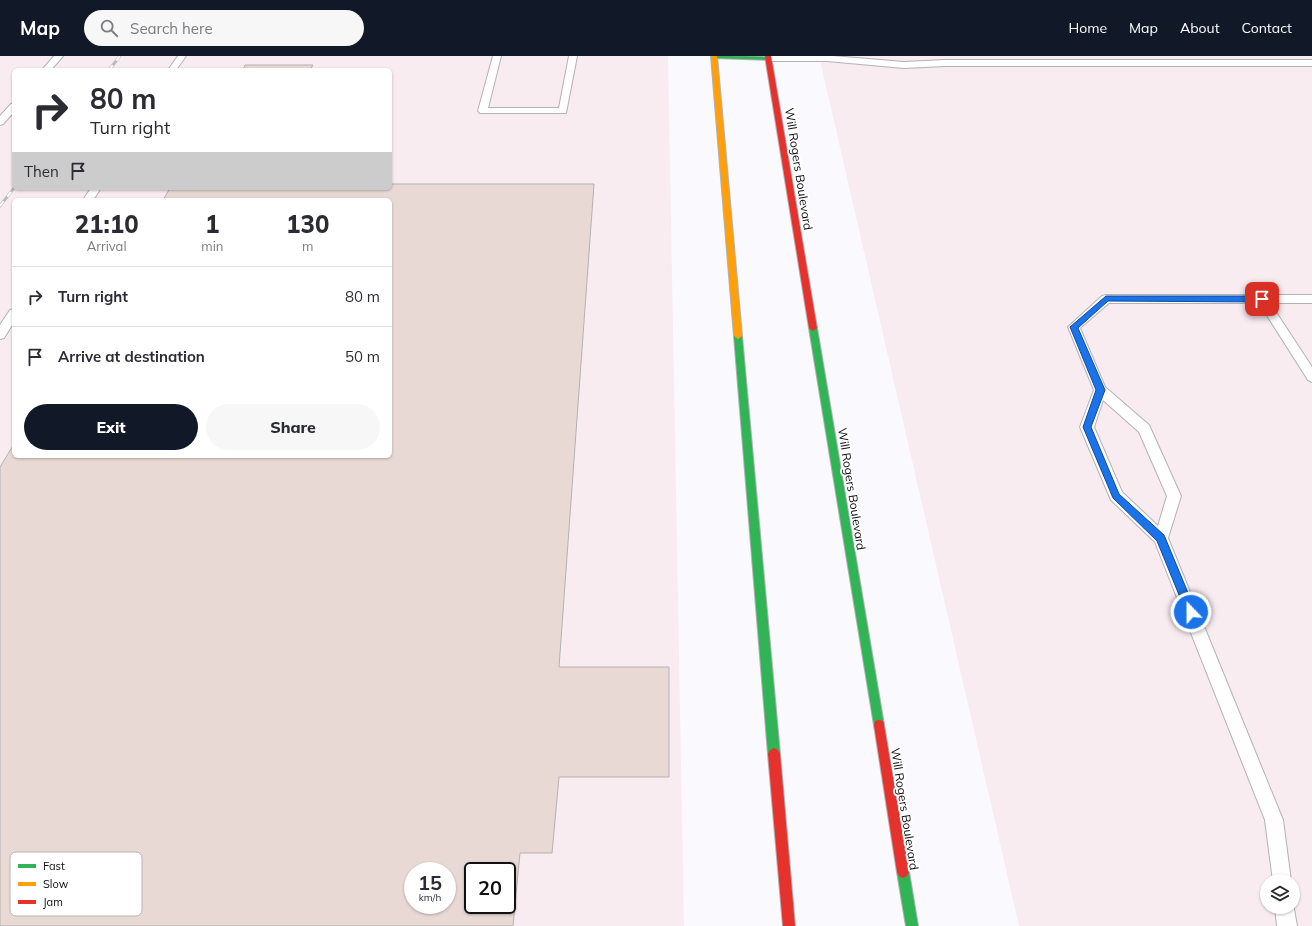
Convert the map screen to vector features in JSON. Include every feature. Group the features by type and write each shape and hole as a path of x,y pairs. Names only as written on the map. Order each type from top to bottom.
{"main road":[{"path":"769,57 714,56 789,926"},
{"name":"Will Rogers Boulevard","path":"769,57 912,926"}],"lane":[{"path":"48,68 59,56"},
{"path":"173,68 182,56"},
{"path":"498,56 483,111 564,111 573,56"},
{"path":"769,57 827,58 904,65 944,63 1312,63"},
{"path":"0,122 12,108"},
{"path":"1161,538 1174,496 1144,429 1100,390 1074,327 1106,299 1312,299"},
{"path":"1262,299 1312,377"},
{"path":"0,335 12,316"},
{"path":"1100,390 1087,427 1116,496 1161,538 1274,820 1281,874"},
{"path":"1286,914 1287,926"}],"shaded area":[{"path":"0,56 668,56 684,926 0,926"},
{"path":"819,56 1312,56 1312,926 1019,926"}],"building":[{"path":"245,65 313,65 311,68 244,68"},
{"path":"392,184 594,184 559,667 669,667 669,777 559,777 552,853 520,853 516,895 516,862 464,862 464,914 514,914 513,926 0,926 0,467 12,447 12,458 392,458 392,198 164,198 169,190 392,190"}],"railway":[{"path":"111,68 120,56"},
{"path":"0,206 12,190"}],"traffic: fast":[{"path":"714,56 769,58"},
{"path":"813,328 879,725"},
{"path":"738,336 774,754"},
{"path":"903,872 912,926"}],"traffic: slow":[{"path":"714,56 738,336"}],"traffic: jam":[{"path":"768,56 813,328"},
{"path":"879,725 903,872"},
{"path":"774,754 789,926"}],"route":[{"path":"1191,612 1161,538 1116,496 1087,427 1100,390 1074,327 1106,299 1262,299"}]}
